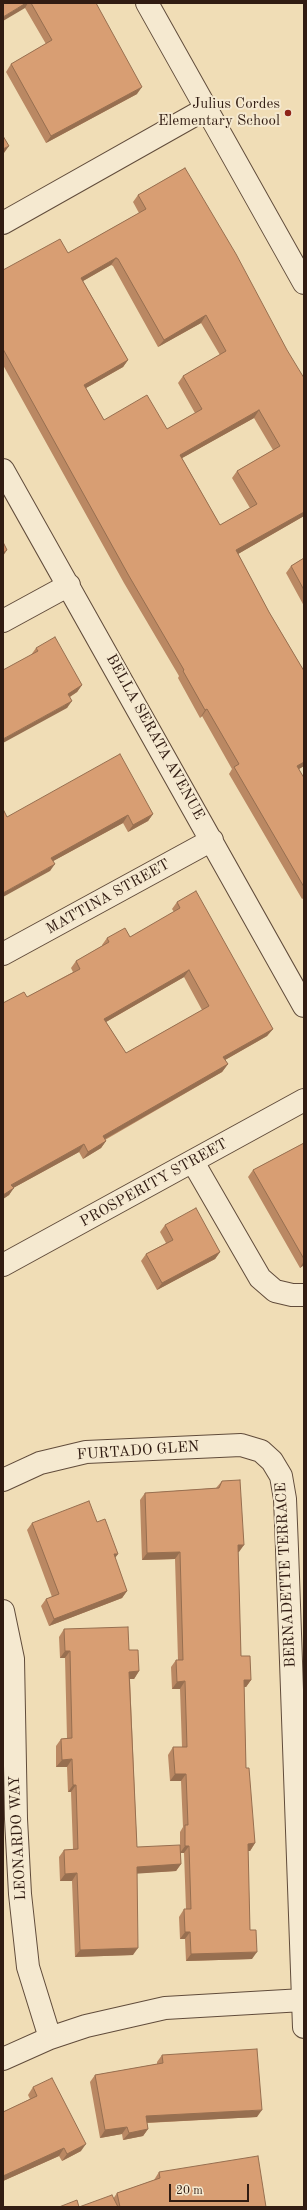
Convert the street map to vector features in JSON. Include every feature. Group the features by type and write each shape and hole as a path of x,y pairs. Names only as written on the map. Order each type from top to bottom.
{"street":[{"path":"147,3 304,283"},
{"path":"3,223 207,108"},
{"name":"BELLA SERATA AVENUE","path":"3,470 69,585 304,1006"},
{"path":"3,622 69,585"},
{"name":"MATTINA STREET","path":"3,954 212,840"},
{"name":"PROSPERITY STREET","path":"3,1265 304,1100"},
{"path":"193,1162 260,1278 275,1291 292,1295 304,1295"},
{"name":"FURTADO GLEN","path":"3,1480 40,1463 86,1452 241,1445 261,1451 272,1462"},
{"name":"BERNADETTE TERRACE","path":"272,1462 281,1476 285,1499 304,2027"},
{"name":"LEONARDO WAY","path":"3,1611 13,1659 16,1819 20,1894 28,1967 50,2038"},
{"path":"3,2059 50,2038 86,2026 165,2008 302,2000"}],"building":[{"path":"3,3 26,3 3,17"},
{"path":"31,3 96,3 142,87 51,136 11,64 52,40"},
{"path":"3,136 9,146 3,149"},
{"path":"185,168 236,254 287,350 304,378 304,512 236,550 269,612 304,671 304,762 297,766 304,778 304,887 234,767 239,764 207,709 205,710 183,671 184,670 129,576 3,349 3,270 60,239 68,253 146,209 138,195","holes":["116,258 118,259 164,340 206,315 226,351 183,376 202,409 167,429 147,395 104,420 84,385 128,360 81,278","259,410 280,446 237,471 257,504 220,525 180,455"]},
{"path":"3,542 7,550 3,553"},
{"path":"304,558 304,590 291,566"},
{"path":"55,637 82,685 68,694 72,701 3,739 3,670 38,651 36,648"},
{"path":"120,754 153,814 133,825 128,815 51,858 55,864 3,893 3,809 7,817"},
{"path":"196,891 273,1029 223,1057 228,1064 103,1136 106,1141 88,1152 84,1144 11,1185 14,1188 3,1195 3,1003 24,992 27,997 80,969 76,961 109,942 107,938 125,928 130,937 180,908 177,902","holes":["189,970 209,1006 126,1053 104,1019"]},
{"path":"304,1143 304,1259 253,1170"},
{"path":"196,1208 220,1252 162,1283 146,1254 173,1240 165,1225"},
{"path":"240,1480 244,1545 238,1545 241,1656 250,1656 251,1680 244,1680 246,1768 249,1768 255,1843 248,1844 250,1930 256,1930 257,1952 191,1954 190,1932 185,1932 184,1909 191,1909 189,1846 185,1846 185,1825 188,1825 186,1774 175,1774 173,1747 187,1747 185,1681 177,1682 176,1660 183,1660 180,1552 147,1553 145,1493 219,1488 222,1481"},
{"path":"89,1501 97,1522 105,1519 118,1554 114,1554 127,1591 54,1619 46,1599 59,1594 32,1523"},
{"path":"128,1627 129,1650 138,1650 139,1671 129,1672 137,1847 180,1845 181,1864 137,1867 138,1948 80,1950 77,1873 65,1874 64,1850 78,1849 76,1785 73,1785 72,1759 62,1760 61,1739 72,1738 70,1651 65,1651 64,1629"},
{"path":"257,2049 262,2110 146,2116 148,2129 129,2133 127,2127 105,2130 95,2075 163,2063 162,2055"},
{"path":"52,2078 86,2144 67,2154 64,2148 3,2176 3,2112 37,2096 33,2087"},
{"path":"258,2156 266,2207 120,2207 117,2193 160,2178 159,2172"},
{"path":"112,2195 118,2207 79,2207"},
{"path":"77,2200 79,2207 59,2207"}],"place":[{"name":"Julius Cordes Elementary School","path":"288,113"}]}
